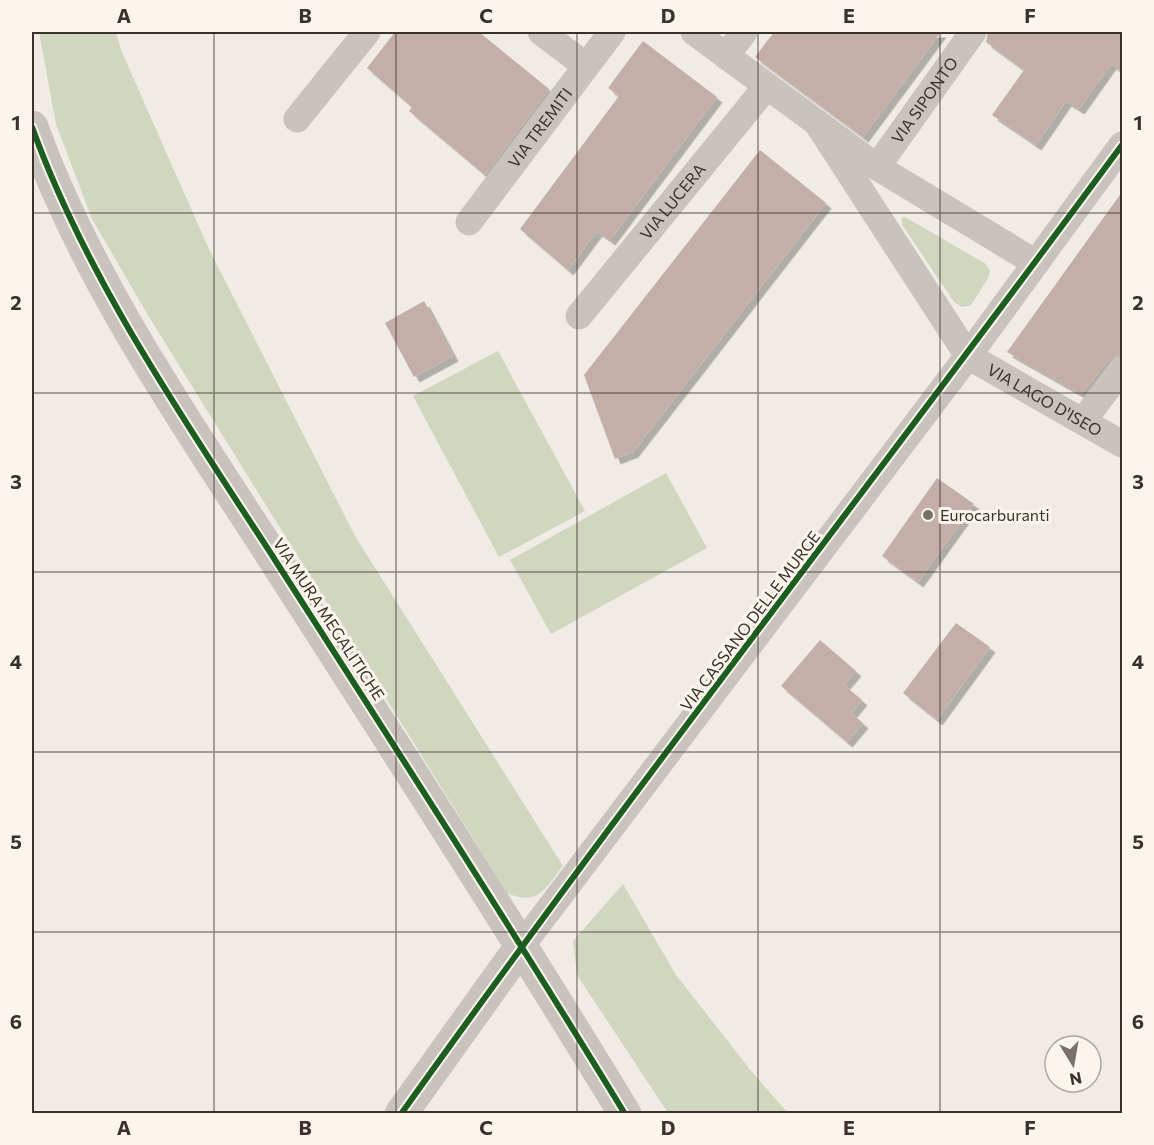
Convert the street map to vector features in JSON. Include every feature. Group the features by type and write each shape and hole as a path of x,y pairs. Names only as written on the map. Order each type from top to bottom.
{"street":[{"path":"297,119 367,32"},
{"path":"541,32 586,66"},
{"name":"VIA TREMITI","path":"469,222 612,32"},
{"path":"694,32 877,167 1036,263"},
{"path":"726,56 744,32"},
{"name":"VIA SIPONTO","path":"877,167 973,32"},
{"name":"VIA LUCERA","path":"579,316 767,86"},
{"path":"817,123 968,356"},
{"name":"VIA MURA MEGALITICHE","path":"32,127 45,165 116,305 187,423 522,945 625,1113"},
{"name":"VIA CASSANO DELLE MURGE","path":"401,1113 522,945 968,356 1122,147"},
{"name":"VIA LAGO D'ISEO","path":"968,356 1122,444"},
{"path":"1083,421 1122,369"}],"green space":[{"path":"39,32 116,32 121,50 208,247 355,536 563,866 540,893 527,898 507,893 149,317 92,219 56,124"},
{"path":"905,217 986,264 990,271 988,278 971,305 962,307 954,302 903,226 901,218"},
{"path":"498,351 585,511 499,557 413,396"},
{"path":"666,473 707,548 551,634 510,560"},
{"path":"623,884 676,975 752,1072 788,1113 668,1113 577,975 573,941"}],"building":[{"path":"395,32 479,32 549,89 485,175 409,111 412,107 367,68"},
{"path":"774,32 941,32 863,137 755,57"},
{"path":"988,32 1122,32 1122,72 1111,64 1079,109 1066,101 1036,145 992,115 1024,70 986,42"},
{"path":"643,41 717,97 610,240 597,231 568,270 520,229 619,96 608,88"},
{"path":"760,150 826,203 633,452 615,459 584,375"},
{"path":"1122,192 1122,353 1110,359 1081,394 1007,352"},
{"path":"424,301 453,356 414,377 385,323"},
{"path":"937,478 974,504 918,582 882,556"},
{"path":"956,623 990,647 937,720 903,693"},
{"path":"820,640 856,671 844,685 862,700 851,713 863,723 847,742 781,686"}],"cycle path":[{"path":"32,127 81,241 141,350 452,836 625,1114"},
{"path":"401,1114 489,991 669,749 1122,145"}],"place":[{"name":"Eurocarburanti","path":"928,515"}]}
